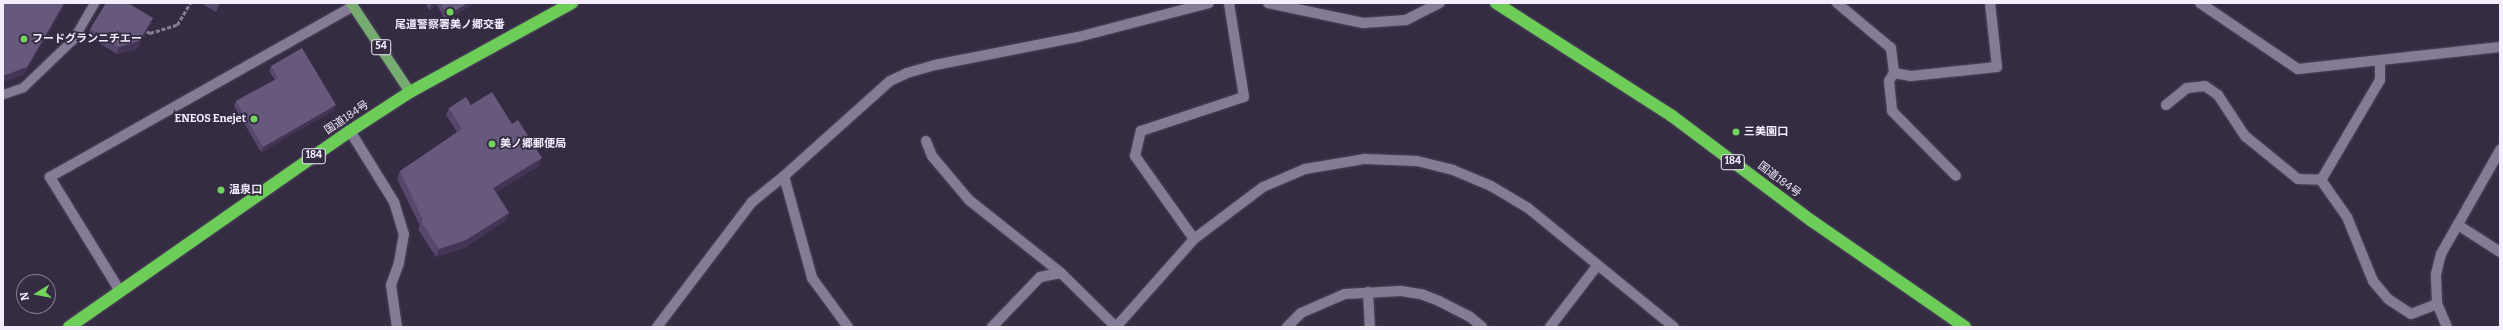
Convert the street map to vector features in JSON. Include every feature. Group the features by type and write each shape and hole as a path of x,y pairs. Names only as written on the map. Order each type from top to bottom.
{"highway":[{"name":"国道184号","path":"69,327 350,131 410,92 572,3"},
{"name":"国道184号","path":"1496,3 1672,116 1812,222 1965,327"}],"main road":[{"name":"54","path":"352,4 410,92"}],"street":[{"path":"657,327 752,202 784,176 890,81 907,73 935,65 1078,37 1209,3"},
{"path":"1194,239 1135,156 1141,131 1244,98 1230,3"},
{"path":"1268,3 1363,22 1406,20 1440,3"},
{"path":"1837,3 1891,48 1894,73 1889,81 1892,111 1956,176"},
{"path":"1894,73 1911,76 1997,67 1990,3"},
{"path":"2200,3 2298,69 2500,47"},
{"path":"120,291 50,177 352,4"},
{"path":"2321,180 2380,80 2380,61"},
{"path":"2166,104 2188,88 2205,86 2218,95 2245,136 2298,179 2321,180"},
{"path":"350,131 394,202 404,234 399,263 391,285 397,327"},
{"path":"926,140 932,156 969,200 1061,273 1116,327 1194,239 1263,187 1305,169 1365,159 1417,161 1453,170 1491,186 1528,208 1596,266 1674,327"},
{"path":"2447,327 2436,304 2436,274 2441,254 2500,150"},
{"path":"784,176 812,278 848,327"},
{"path":"2321,180 2347,217 2373,281 2388,299 2411,314 2436,304"},
{"path":"2458,225 2500,252"},
{"path":"1550,327 1596,266"},
{"path":"992,327 1040,277 1061,273"},
{"path":"1287,327 1301,313 1329,300 1345,294 1368,292 1421,294 1469,316 1482,327"},
{"path":"1368,292 1370,327"}],"lane":[{"path":"3,94 23,87 73,39 94,3"}],"path":[{"path":"147,31 150,33 177,25 190,3"}],"building":[{"name":"フードグランニチエー","path":"3,3 64,3 27,67 3,76"},
{"path":"106,3 128,3 153,18 139,41 119,47 90,29"},
{"path":"441,3 468,3 447,15"},
{"path":"302,48 336,105 263,147 236,101 278,78 271,66"},
{"path":"492,92 512,124 518,120 542,158 493,188 509,213 466,240 439,249 421,221 423,220 400,171 462,129 449,108 466,97 471,105"}],"place":[{"name":"尾道警察署美ノ郷交番","path":"450,12"},
{"name":"フードグランニチエー","path":"24,39"},
{"name":"ENEOS Enejet","path":"254,119"},
{"name":"三美園口","path":"1736,132"},
{"name":"美ノ郷郵便局","path":"492,144"},
{"name":"温泉口","path":"221,190"}]}
